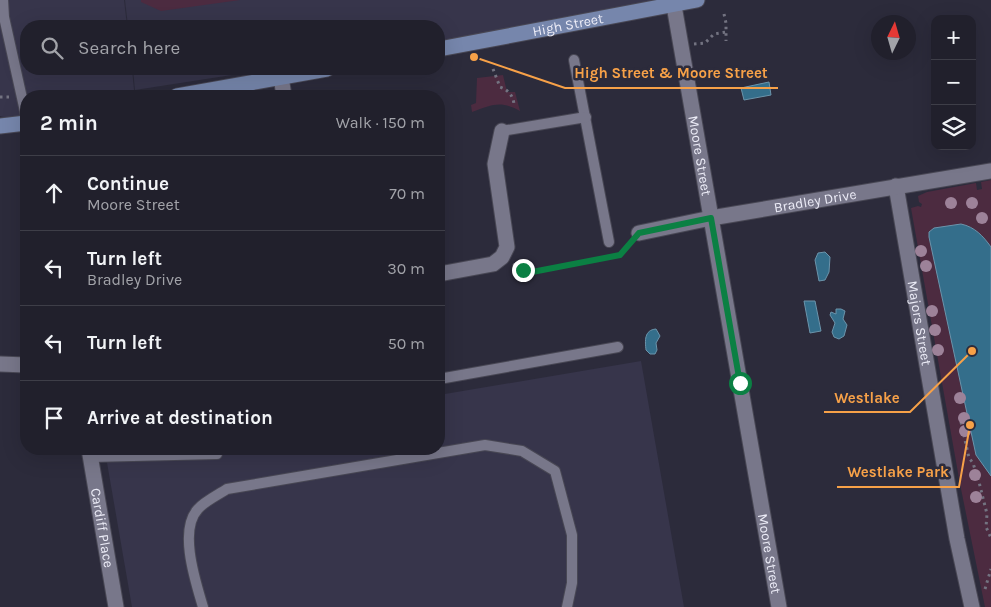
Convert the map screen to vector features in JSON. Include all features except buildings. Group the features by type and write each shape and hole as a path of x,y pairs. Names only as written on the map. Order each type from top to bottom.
{"main road":[{"name":"High Street","path":"445,48 673,2 697,0"},
{"path":"210,90 292,75"},
{"path":"0,126 20,124"}],"street":[{"name":"Moore Street","path":"673,2 779,607"},
{"path":"280,77 283,90"},
{"path":"445,273 493,264 502,257 507,248 495,164 502,131"},
{"name":"Bradley Drive","path":"639,233 711,218 991,171"},
{"name":"Majors Street","path":"896,186 956,530 972,607"},
{"path":"0,364 20,365"},
{"name":"Cardiff Place","path":"90,455 116,607"}],"lane":[{"path":"3,0 4,17 20,90"},
{"path":"574,60 609,242"},
{"path":"502,131 586,117"},
{"path":"445,378 618,347"},
{"path":"445,452 485,445 522,451 555,471 572,535 572,583 567,607"},
{"path":"202,607 192,568 188,530 197,510 227,489 426,455"}],"path":[{"path":"724,14 726,41"},
{"path":"694,45 704,43 714,34 726,32"},
{"path":"493,69 500,87 507,90 514,101 514,106"},
{"path":"502,257 527,273 620,255 639,233"},
{"path":"961,422 969,458 973,463 979,482 987,514 986,527 991,538"},
{"path":"984,593 991,569"}],"shaded area":[{"path":"0,0 124,0 126,20 20,20 20,75 133,75 134,90 20,90 20,122 0,116"},
{"path":"125,0 669,0 445,42 445,20 127,20"},
{"path":"141,0 240,0 161,11 141,2"},
{"path":"134,75 231,75 135,90"},
{"path":"503,75 507,92 515,92 520,111 507,106 496,105 472,112 471,105 476,103 477,78"},
{"path":"991,180 991,607 985,607 960,484 911,208 921,207 922,204 919,202 918,196 927,192 976,183 977,190 982,189 981,182"},
{"path":"641,361 684,607 132,607 106,455 445,455 445,394"}],"water":[{"path":"769,82 771,95 744,100 741,88"},
{"path":"961,224 978,232 991,247 991,476 976,455 929,237 929,232 934,228"},
{"path":"825,252 830,257 829,272 825,280 819,281 815,260 818,253"},
{"path":"804,301 815,301 821,331 810,333"},
{"path":"836,309 845,311 843,319 847,325 844,336 839,339 834,337 832,332 835,323 830,315 831,312 836,314"},
{"path":"656,329 660,336 656,343 657,350 655,354 650,354 646,350 646,336 649,331"}],"place":[{"name":"High Street & Moore Street","path":"474,57"},
{"name":"Westlake","path":"972,351"},
{"name":"Westlake Park","path":"970,425"}],"route":[{"path":"523,270 527,273 620,255 639,233 711,218 740,383"}]}
